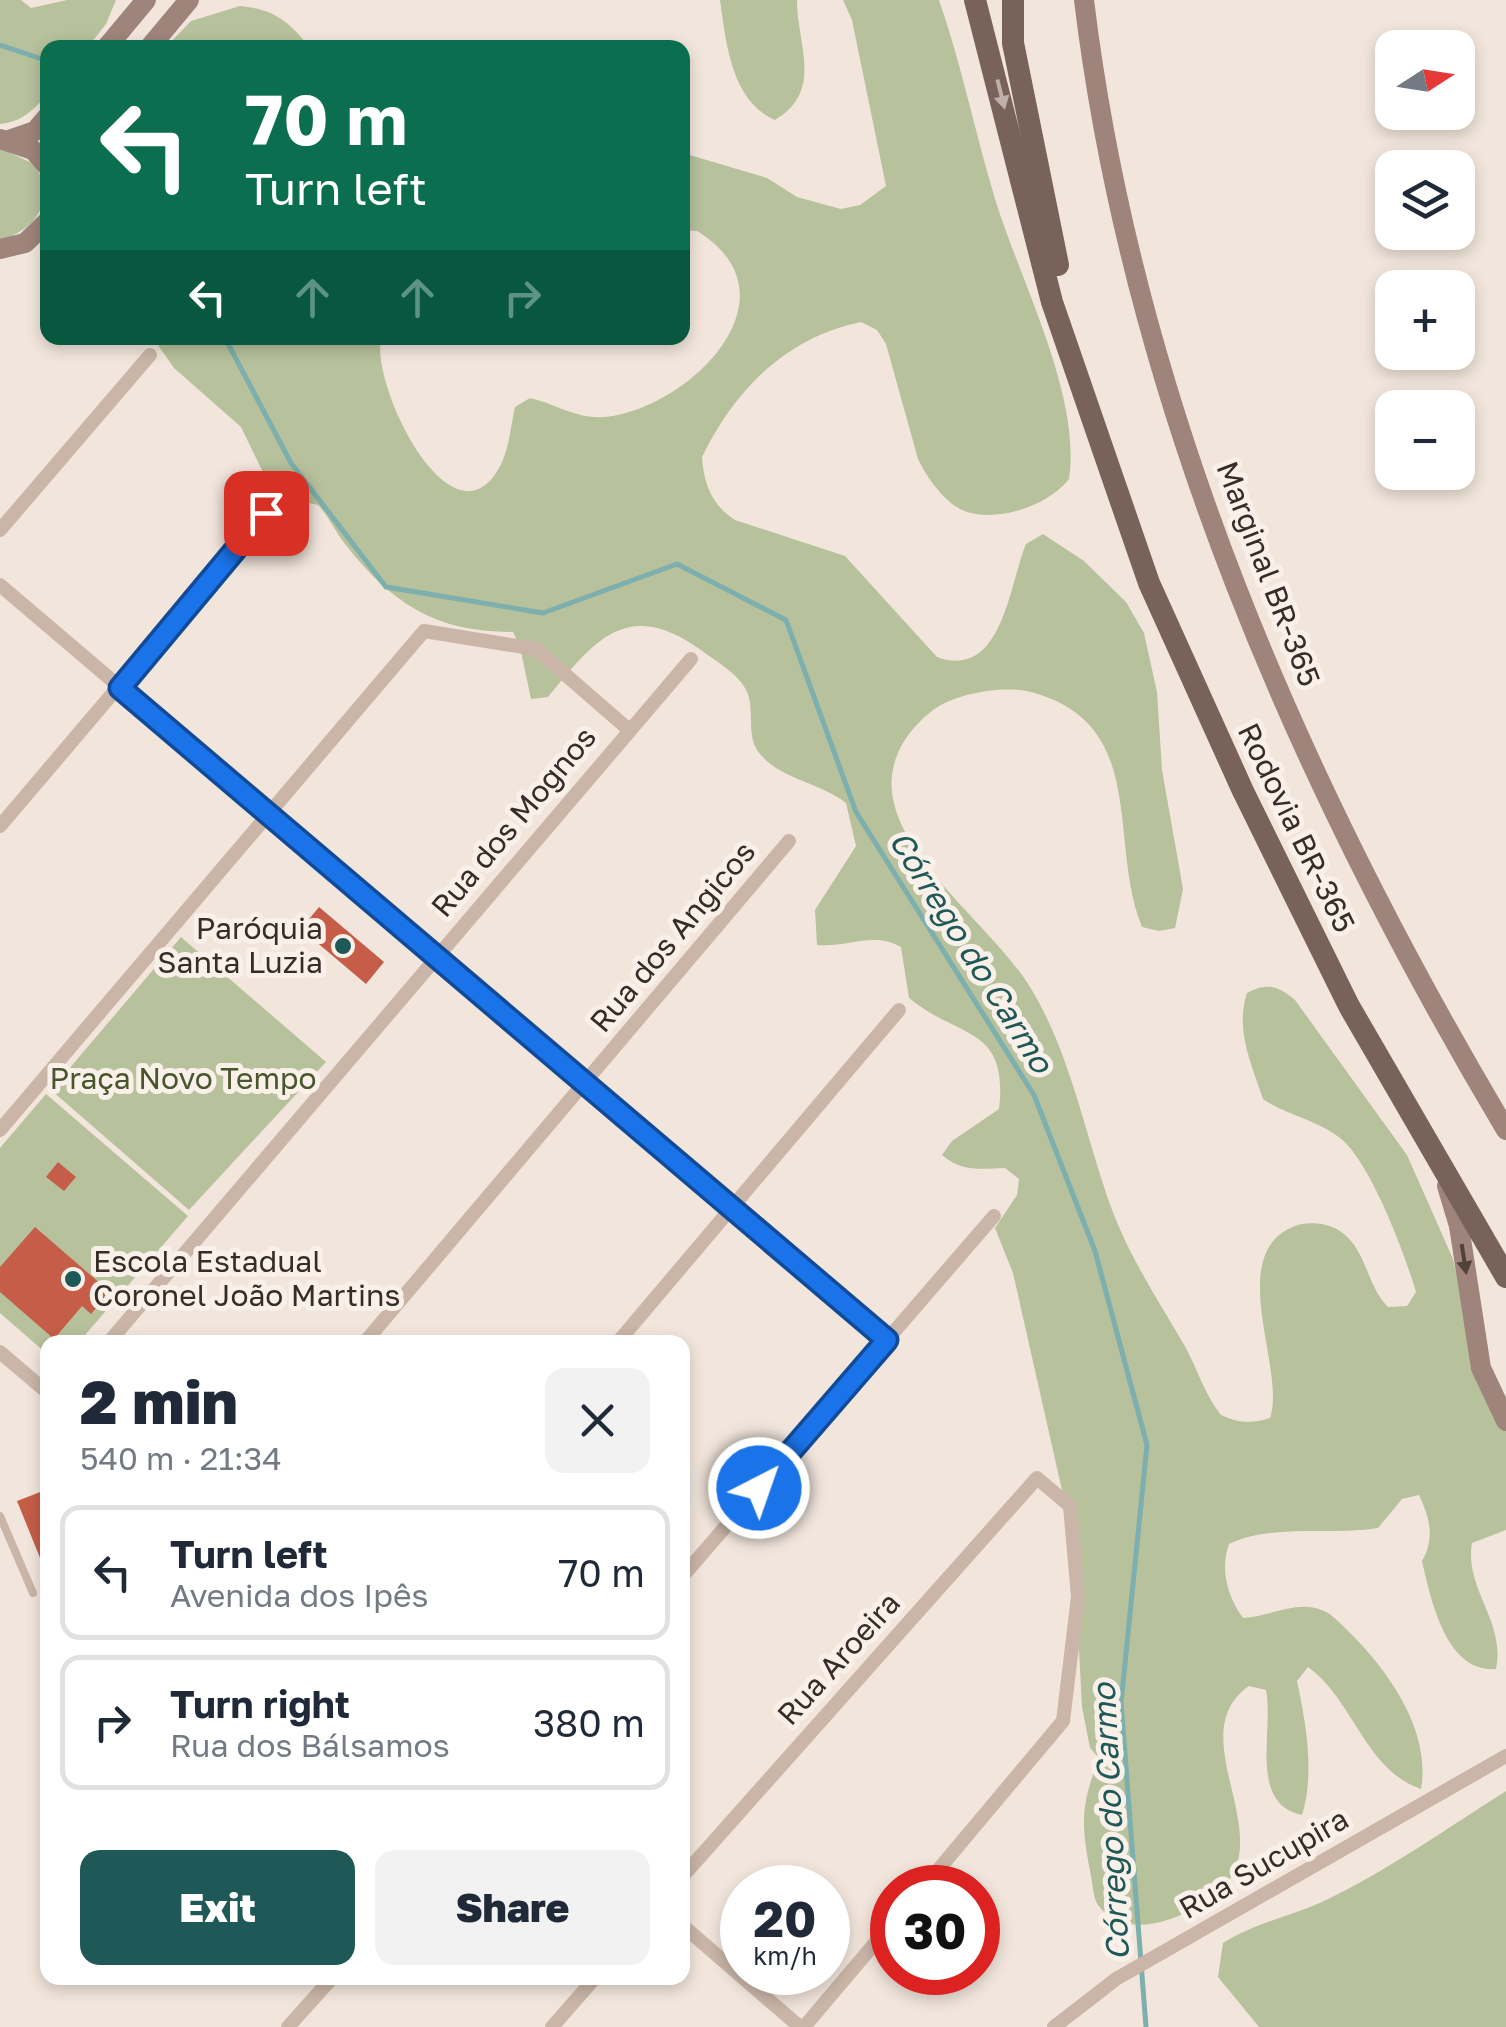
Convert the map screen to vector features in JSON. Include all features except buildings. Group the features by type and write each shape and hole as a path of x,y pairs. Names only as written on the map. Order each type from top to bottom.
{"main road":[{"name":"Rodovia BR-365","path":"974,0 1052,302 1150,583 1243,791 1349,1006 1506,1277"},
{"name":"Rodovia BR-365","path":"1013,0 1014,42 1081,382"}],"street":[{"path":"113,40 146,0"},
{"path":"156,40 189,0"},
{"name":"Marginal BR-365","path":"1084,0 1110,162 1146,316 1208,515 1296,730 1382,912 1506,1130"},
{"path":"4,139 35,130 40,125"},
{"path":"4,139 34,150 40,157"},
{"path":"0,249 25,244 40,230"},
{"path":"0,530 150,354"},
{"path":"0,826 266,513"},
{"path":"0,585 887,1340"},
{"path":"0,1130 424,631 536,649 628,729"},
{"name":"Rua dos Mognos","path":"115,1335 691,659"},
{"name":"Rua dos Angicos","path":"371,1335 788,841"},
{"path":"624,1335 899,1010"},
{"path":"1441,1165 1459,1226 1480,1368 1506,1421"},
{"path":"690,1568 994,1216"},
{"path":"0,1352 40,1386"},
{"name":"Rua Aroeira","path":"690,1868 1038,1478 1070,1506 1078,1597 1064,1721 942,1865"},
{"name":"Rua Sucupira","path":"1054,2027 1116,1979 1506,1756"},
{"path":"690,1932 802,2027 870,1948"},
{"path":"288,2027 326,1985"},
{"path":"552,2027 589,1985"}],"lane":[{"path":"0,1516 34,1592"}],"green space":[{"path":"0,0 21,0 31,8 67,0 116,0 106,24 93,40 40,40 40,102 21,118 0,124"},
{"path":"720,0 797,0 803,81 790,108 775,120 760,111 740,85 728,51"},
{"path":"843,0 939,0 993,192 1057,373 1066,410 1069,479 1037,504 1009,513 980,515 952,503 918,459 886,344 877,330 861,322 809,340 765,370 747,389 702,457 711,493 720,508 735,520 845,556 937,657 959,661 976,655 989,643 1008,604 1026,544 1043,534 1084,561 1126,602 1144,633 1157,692 1162,770 1183,889 1175,928 1159,931 1142,927 1132,894 1118,789 1109,758 1094,730 1068,708 1031,692 1008,689 969,694 926,716 902,744 893,767 892,792 899,818 929,869 1014,964 1045,1013 1068,1070 1121,1233 1221,1415 1245,1422 1270,1418 1273,1397 1260,1286 1263,1261 1274,1240 1295,1226 1324,1225 1349,1239 1388,1307 1407,1306 1416,1292 1385,1209 1351,1150 1331,1132 1263,1099 1246,1046 1243,1020 1247,993 1266,987 1278,989 1295,1000 1407,1155 1453,1259 1477,1358 1506,1404 1506,1530 1472,1543 1471,1560 1495,1636 1496,1669 1479,1667 1465,1659 1453,1647 1436,1613 1422,1561 1430,1528 1419,1495 1402,1499 1378,1528 1283,1532 1229,1544 1227,1582 1243,1618 1299,1607 1320,1610 1349,1631 1383,1670 1410,1716 1418,1740 1421,1789 1386,1766 1337,1697 1308,1667 1297,1681 1308,1748 1306,1799 1302,1815 1285,1808 1269,1781 1266,1690 1249,1686 1231,1706 1224,1729 1240,1836 1238,1862 1215,1895 1164,1921 1127,1924 1111,1917 1094,1895 1084,1829 1085,1803 1099,1758 1090,1748 1082,1707 1073,1539 1013,1273 995,1228 1017,1195 1019,1179 1005,1168 964,1167 942,1155 952,1141 999,1109 996,1062 976,1037 909,998 901,947 880,940 817,945 815,910 856,846 846,803 768,762 755,747 750,704 741,683 705,653 678,636 655,628 635,626 616,632 582,657 548,697 531,699 513,632 461,627 418,611 399,599 363,565 318,505 286,498 271,489 241,427 174,368 158,345 381,345 388,390 417,451 436,474 457,489 477,490 500,466 515,407 530,398 594,417 637,409 669,394 699,372 722,345 737,316 739,286 727,257 697,231 690,230 690,155 767,178 797,197 841,209 860,205 886,186 852,20"},
{"path":"240,6 279,18 303,40 173,40 191,21"},
{"path":"0,148 34,164 40,175 40,211 24,229 0,240"},
{"name":"Praça Novo Tempo","path":"181,937 326,1062 189,1210 51,1090"},
{"path":"46,1094 188,1216 85,1335 40,1335 40,1348 0,1313 0,1148"},
{"path":"1506,1791 1506,2027 1259,2027 1218,1977 1223,1943 1346,1890"}],"waterway":[{"name":"Córrego do Carmo","path":"0,45 40,58"},
{"name":"Córrego do Carmo","path":"229,345 291,463 386,587 543,613 677,564 786,620 856,812 1034,1095 1095,1251 1147,1445 1121,1703 1146,2027"}],"place":[{"name":"Paróquia Santa Luzia","path":"343,946"},
{"name":"Escola Estadual Coronel João Martins","path":"73,1279"}],"route":[{"path":"266,513 120,688 887,1340 759,1488"}]}
